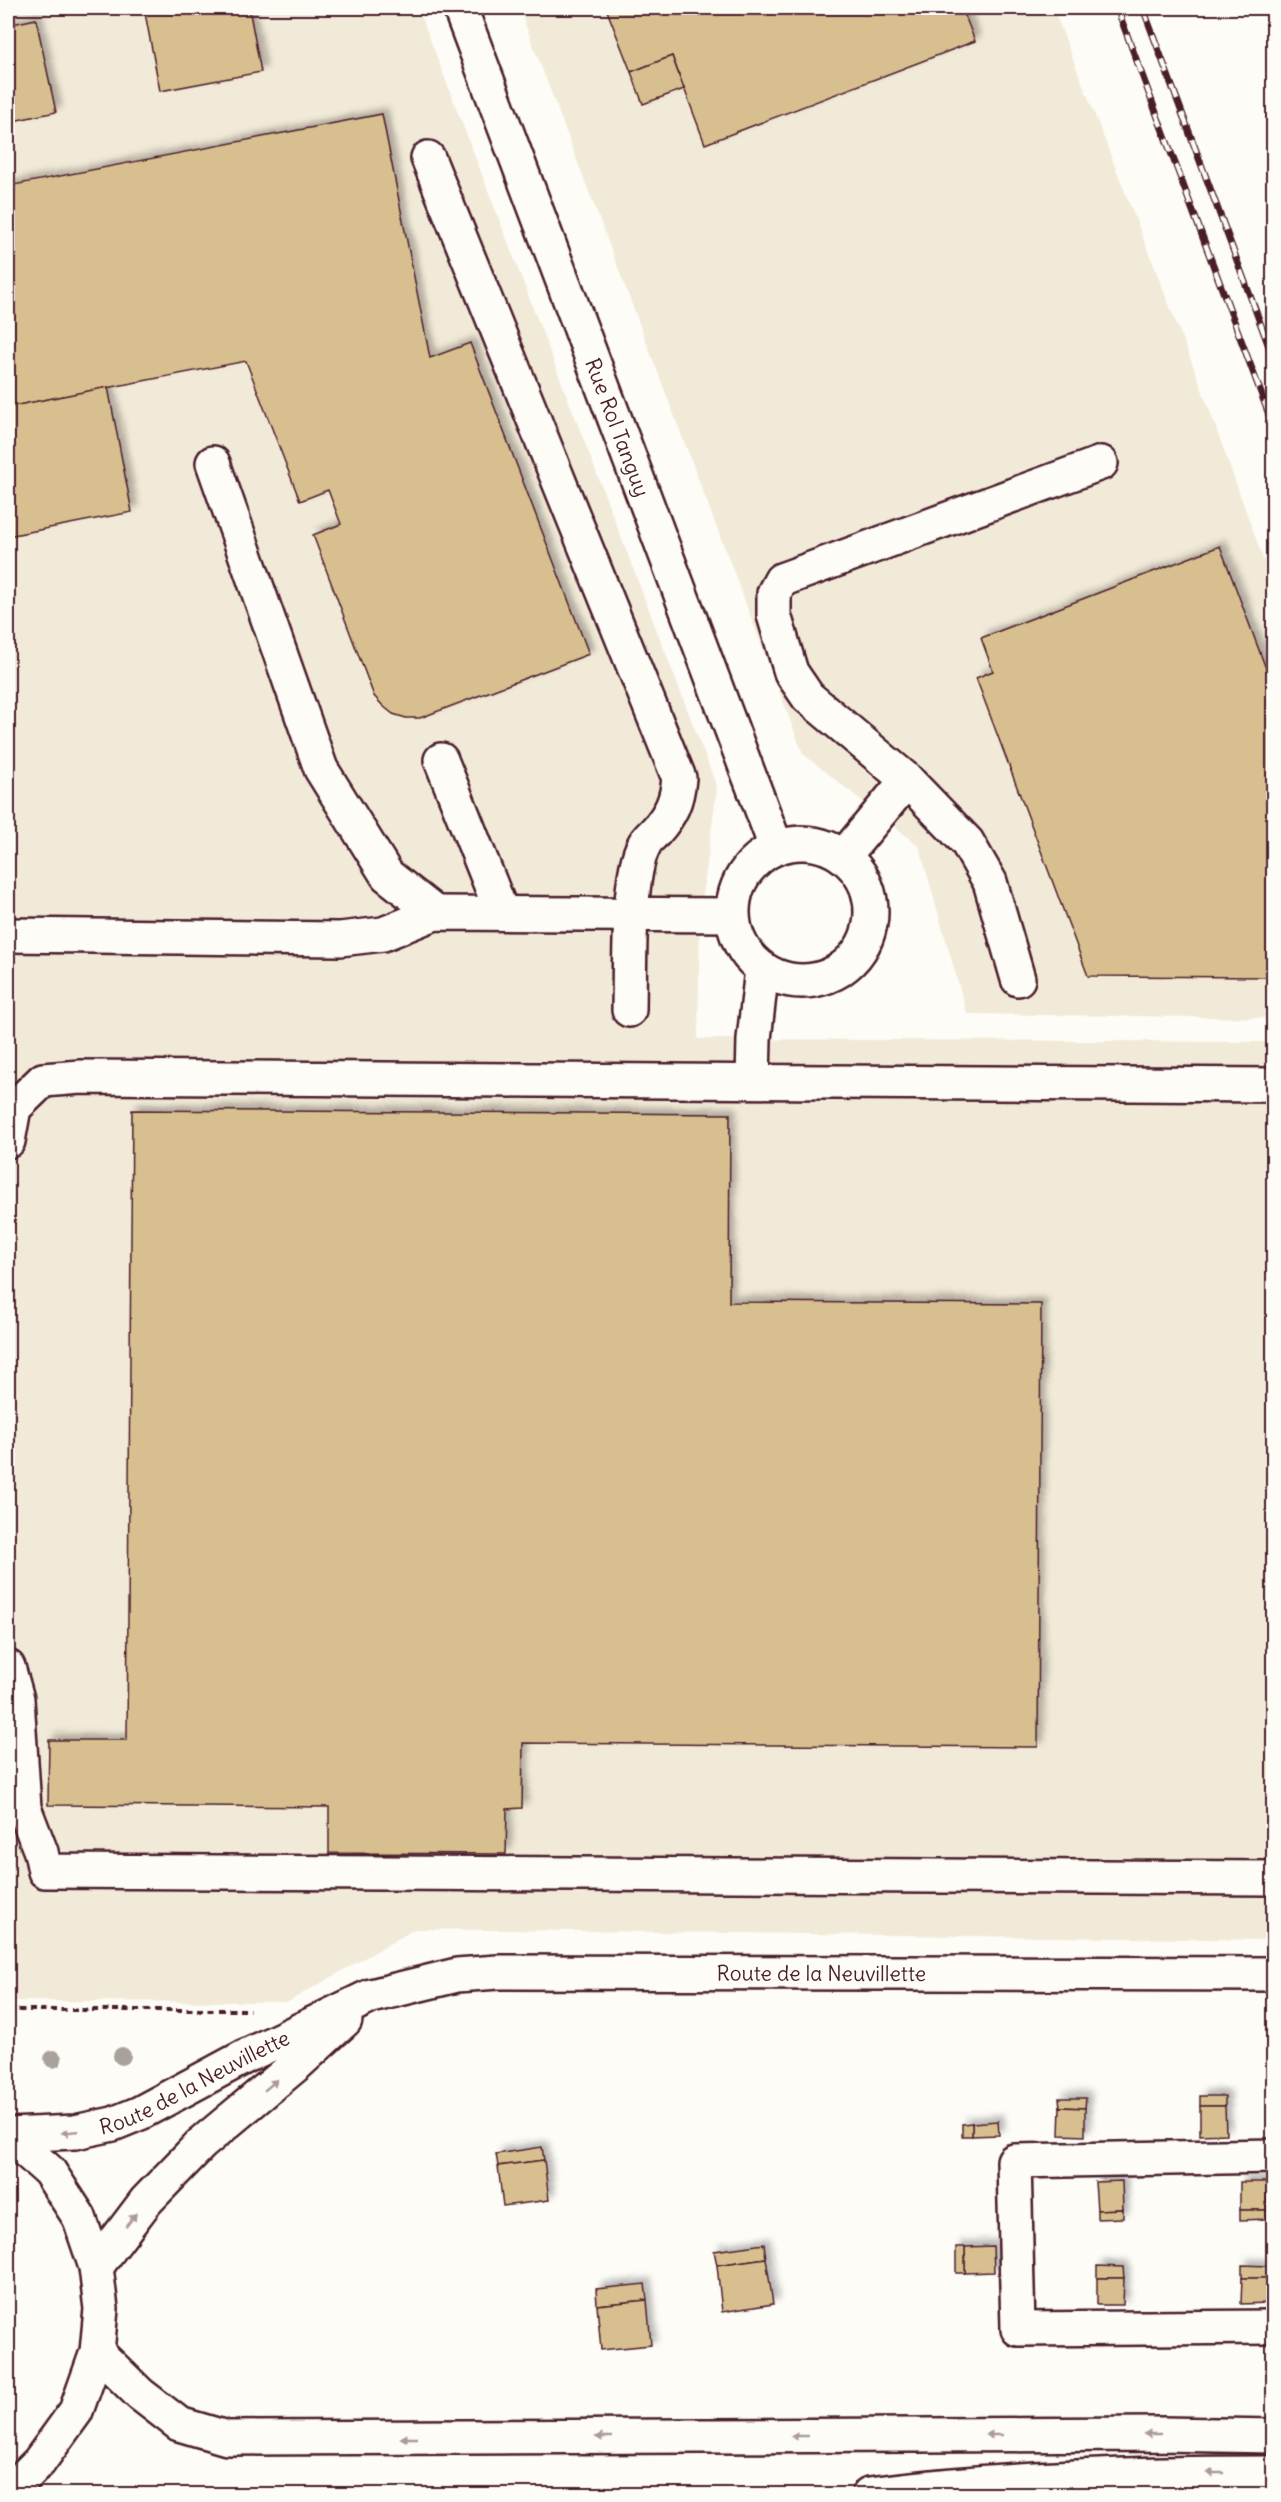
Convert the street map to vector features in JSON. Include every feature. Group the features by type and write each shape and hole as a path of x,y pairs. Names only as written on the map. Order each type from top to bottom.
{"main road":[{"name":"Rue Rol Tanguy","path":"460,8 776,847"},
{"path":"428,158 679,778 678,796 670,815 644,845 636,870 629,1010"},
{"path":"213,463 321,770 387,875 435,913"},
{"path":"1018,979 990,882 967,842 907,780 808,697 791,672 774,615 774,593 781,580 1101,463"},
{"path":"441,760 502,913"},
{"path":"844,856 907,780"},
{"path":"799,842 823,845 844,856 860,873 870,896 871,919 864,942 851,961 831,975 808,981 784,979 762,969 747,954 736,936 732,915 735,894 743,874 757,858 776,847 799,842"},
{"path":"8,935 340,939 383,934 435,913 732,915"},
{"path":"753,1080 754,1039 762,969"},
{"path":"8,1141 14,1108 43,1080 62,1078 753,1080 1274,1085"},
{"path":"8,1667 17,1699 24,1808 41,1852 45,1871 1274,1878"},
{"name":"Route de la Neuvillette","path":"8,2135 75,2132 113,2124 141,2113 248,2055 371,1996 457,1975 498,1972 1274,1974"},
{"name":"Route de la Neuvillette","path":"96,2267 146,2201 201,2144 297,2064 371,1996"},
{"path":"8,2135 49,2172 79,2217 96,2267 101,2309 97,2352 76,2411 39,2462 21,2480 8,2488"},
{"path":"1274,2156 1014,2161 1018,2329 1274,2327"},
{"path":"97,2352 140,2394 179,2424 227,2438 1162,2434 1274,2436"},
{"path":"869,2494 952,2484 1127,2474 1274,2473"}],"path":[{"path":"1265,8 1274,29"}],"shaded area":[{"path":"8,8 418,8 717,787 700,918 698,1039 1273,1042 1273,1940 415,1929 288,2002 8,2001"},
{"path":"519,8 1053,8 1199,381 1273,586 1273,1018 967,1014 919,846 803,754"}],"building":[{"path":"144,8 249,8 261,72 160,91"},
{"path":"606,8 962,8 975,41 705,144 672,56 631,72"},
{"path":"36,19 56,112 8,122 8,25"},
{"path":"672,56 684,89 643,104 631,72"},
{"path":"382,114 430,358 470,343 589,654 420,718 406,718 393,714 374,696 313,535 341,524 328,490 300,501 246,361 8,407 8,186"},
{"path":"108,387 132,512 8,536 8,407"},
{"path":"1220,546 1274,690 1274,977 1088,976 976,678 993,671 981,638"},
{"path":"132,1110 730,1114 729,1302 1041,1304 1038,1747 523,1743 522,1808 507,1809 506,1854 329,1853 329,1807 48,1805 49,1740 127,1740"},
{"path":"1200,2096 1225,2096 1225,2106 1200,2106"},
{"path":"1059,2098 1086,2098 1085,2108 1060,2107"},
{"path":"1200,2106 1225,2106 1226,2134 1200,2135"},
{"path":"1060,2107 1085,2108 1085,2136 1059,2135"},
{"path":"998,2121 999,2135 972,2136 972,2123"},
{"path":"972,2123 972,2136 962,2136 962,2124"},
{"path":"542,2147 544,2160 498,2166 496,2154"},
{"path":"544,2160 549,2200 503,2206 498,2166"},
{"path":"1122,2181 1123,2209 1097,2210 1095,2182"},
{"path":"1240,2182 1267,2182 1267,2210 1240,2210"},
{"path":"1123,2209 1123,2218 1097,2219 1097,2210"},
{"path":"1240,2210 1267,2210 1267,2219 1240,2220"},
{"path":"764,2244 766,2258 717,2265 714,2251"},
{"path":"993,2246 994,2272 965,2273 965,2247"},
{"path":"956,2247 965,2247 965,2273 956,2273"},
{"path":"766,2258 773,2304 722,2312 717,2265"},
{"path":"1242,2265 1268,2266 1268,2278 1242,2278"},
{"path":"1097,2266 1123,2267 1124,2278 1097,2278"},
{"path":"1097,2278 1124,2278 1123,2305 1097,2305"},
{"path":"1242,2278 1268,2278 1268,2303 1241,2304"},
{"path":"645,2284 647,2300 597,2305 596,2289"},
{"path":"647,2300 651,2345 601,2350 597,2305"}],"railway":[{"path":"1117,8 1274,428"},
{"path":"1143,8 1274,360"}]}
